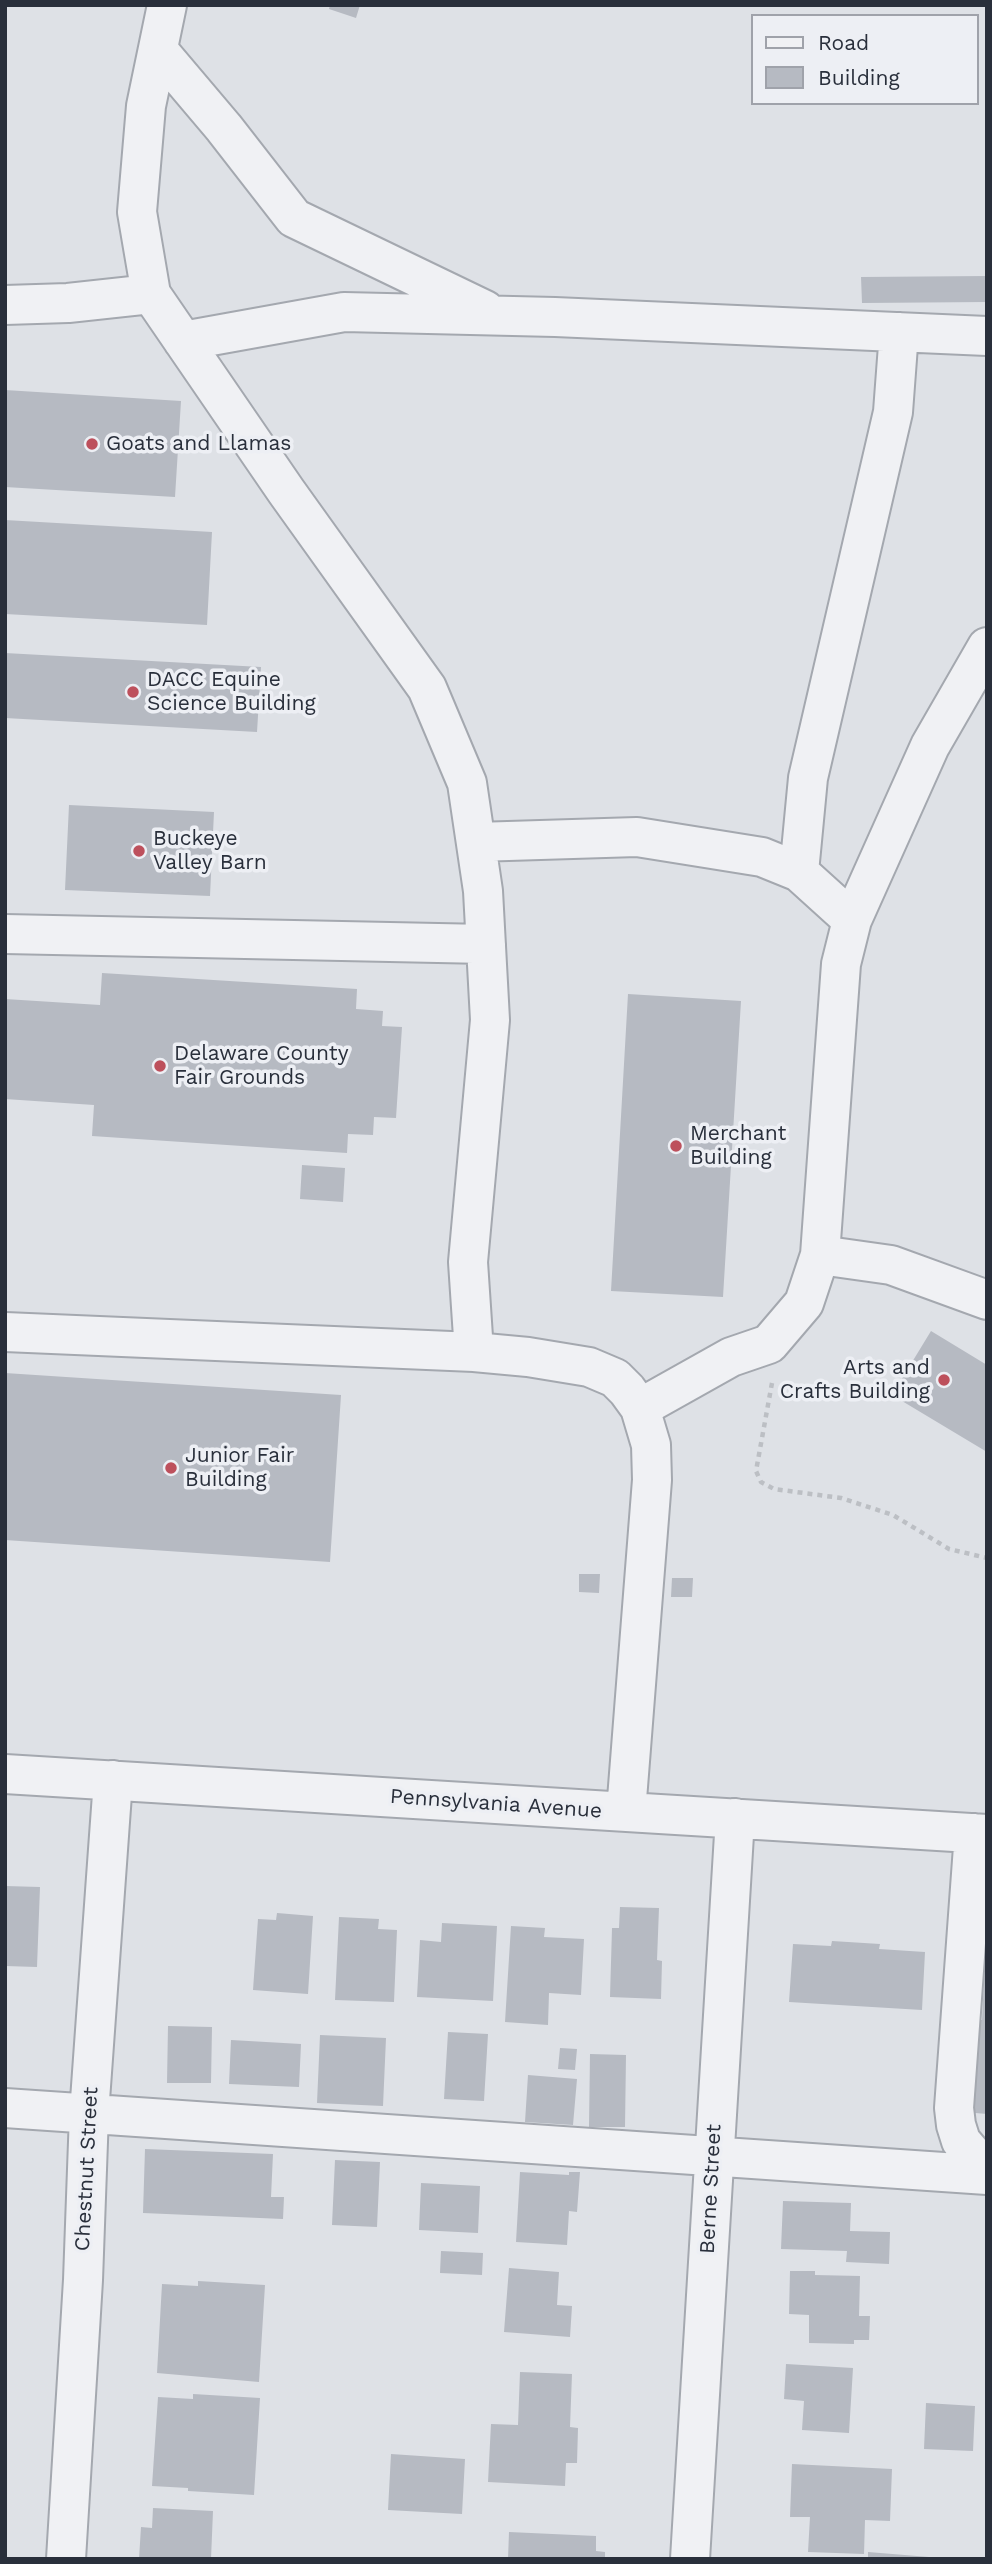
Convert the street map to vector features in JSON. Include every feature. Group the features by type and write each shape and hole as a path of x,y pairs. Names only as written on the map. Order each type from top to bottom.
{"street":[{"path":"167,5 146,106 137,212 151,294 427,688 467,783 483,891 490,1020 468,1262 474,1352"},
{"path":"158,50 224,128 294,218 497,316"},
{"path":"5,305 68,303 151,294"},
{"path":"183,341 344,312 987,336"},
{"path":"799,872 808,778 893,412 899,332"},
{"path":"640,1408 731,1357 769,1344 804,1303 820,1255 841,964 852,920 930,746 987,647"},
{"path":"476,842 637,837 762,857 799,872 852,920"},
{"path":"5,934 486,944"},
{"path":"820,1255 891,1265 987,1300"},
{"path":"5,1332 474,1352 589,1367 615,1378 628,1390 640,1408 651,1445 652,1480 626,1812"},
{"name":"Pennsylvania Avenue","path":"5,1774 980,1834"},
{"name":"Chestnut Street","path":"66,2559 83,2280 89,2114 113,1780"},
{"name":"Berne Street","path":"690,2559 712,2157 735,1818"},
{"path":"980,1834 954,2108 961,2141 973,2155 987,2165"},
{"path":"5,2108 987,2175"}],"path":[{"path":"769,1344 772,1386 756,1471 761,1482 774,1489 841,1498 893,1515 949,1549 987,1558"}],"building":[{"path":"330,5 360,5 356,18 329,9"},
{"path":"987,276 987,302 862,303 861,277"},
{"name":"Goats and Llamas","path":"5,390 181,401 175,497 5,487"},
{"path":"5,520 212,532 207,625 5,614"},
{"name":"DACC Equine Science Building","path":"5,653 261,667 257,732 5,718"},
{"name":"Buckeye Valley Barn","path":"69,805 214,812 210,896 65,890"},
{"path":"102,973 357,989 356,1009 383,1011 382,1026 402,1027 396,1118 374,1117 373,1135 348,1134 347,1153 92,1136 94,1105 5,1099 5,999 100,1005"},
{"name":"Merchant Building","path":"628,994 741,1001 723,1297 611,1291"},
{"path":"302,1165 345,1168 343,1202 300,1199"},
{"name":"Arts and Crafts Building","path":"931,1331 987,1365 987,1452 892,1395"},
{"name":"Junior Fair Building","path":"5,1373 341,1395 330,1562 5,1540"},
{"path":"579,1574 600,1574 599,1593 579,1592"},
{"path":"672,1578 693,1578 692,1597 671,1597"},
{"path":"5,1886 40,1887 37,1967 5,1966"},
{"path":"620,1907 659,1908 657,1960 662,1961 661,1999 610,1997 612,1928 619,1928"},
{"path":"277,1913 313,1916 308,1994 253,1990 258,1919 276,1920"},
{"path":"339,1917 379,1919 378,1929 397,1930 394,2002 335,2000"},
{"path":"442,1923 497,1926 493,2001 417,1997 420,1940 441,1942"},
{"path":"511,1926 545,1928 544,1937 584,1939 581,1995 549,1993 548,2025 505,2022"},
{"path":"832,1941 880,1944 879,1949 925,1952 922,2010 789,2002 793,1944 831,1946"},
{"path":"985,1959 987,2114 964,2112 951,2018 982,2020"},
{"path":"168,2026 212,2027 211,2083 167,2083"},
{"path":"448,2032 488,2034 484,2101 444,2099"},
{"path":"320,2035 386,2038 383,2106 317,2103"},
{"path":"231,2040 301,2044 299,2087 229,2084"},
{"path":"560,2048 577,2049 575,2070 558,2069"},
{"path":"590,2054 626,2055 625,2127 589,2127"},
{"path":"528,2075 577,2079 573,2125 525,2122"},
{"path":"145,2149 273,2154 271,2197 284,2197 283,2219 143,2213"},
{"path":"335,2160 380,2162 377,2227 332,2225"},
{"path":"520,2172 569,2175 569,2172 580,2172 577,2212 569,2211 567,2245 516,2242"},
{"path":"421,2183 480,2186 478,2233 419,2230"},
{"path":"783,2201 851,2203 850,2231 890,2232 889,2264 846,2262 847,2251 781,2249"},
{"path":"441,2251 483,2253 482,2275 440,2273"},
{"path":"509,2268 559,2272 557,2305 572,2306 570,2337 504,2332"},
{"path":"790,2271 815,2271 815,2275 860,2276 859,2316 870,2316 869,2340 854,2340 854,2344 809,2343 809,2315 789,2314"},
{"path":"198,2281 265,2285 259,2382 157,2373 162,2284 198,2286"},
{"path":"786,2364 853,2368 849,2433 802,2430 804,2401 784,2399"},
{"path":"520,2372 572,2374 570,2427 578,2428 577,2463 566,2463 565,2486 488,2482 491,2424 518,2425"},
{"path":"193,2394 260,2398 254,2495 152,2486 158,2397 193,2399"},
{"path":"926,2403 975,2406 973,2451 924,2449"},
{"path":"391,2454 465,2459 462,2514 388,2510"},
{"path":"792,2464 892,2469 890,2521 865,2520 864,2554 808,2552 810,2517 790,2517"},
{"path":"153,2508 213,2511 211,2559 139,2559 141,2527 152,2528"},
{"path":"509,2532 596,2536 596,2551 605,2552 605,2559 508,2559"},
{"path":"868,2552 929,2557 868,2559"}],"place":[{"name":"Goats and Llamas","path":"92,444"},
{"name":"DACC Equine Science Building","path":"133,692"},
{"name":"Buckeye Valley Barn","path":"139,851"},
{"name":"Delaware County Fair Grounds","path":"160,1066"},
{"name":"Merchant Building","path":"676,1146"},
{"name":"Arts and Crafts Building","path":"944,1380"},
{"name":"Junior Fair Building","path":"171,1468"}]}
